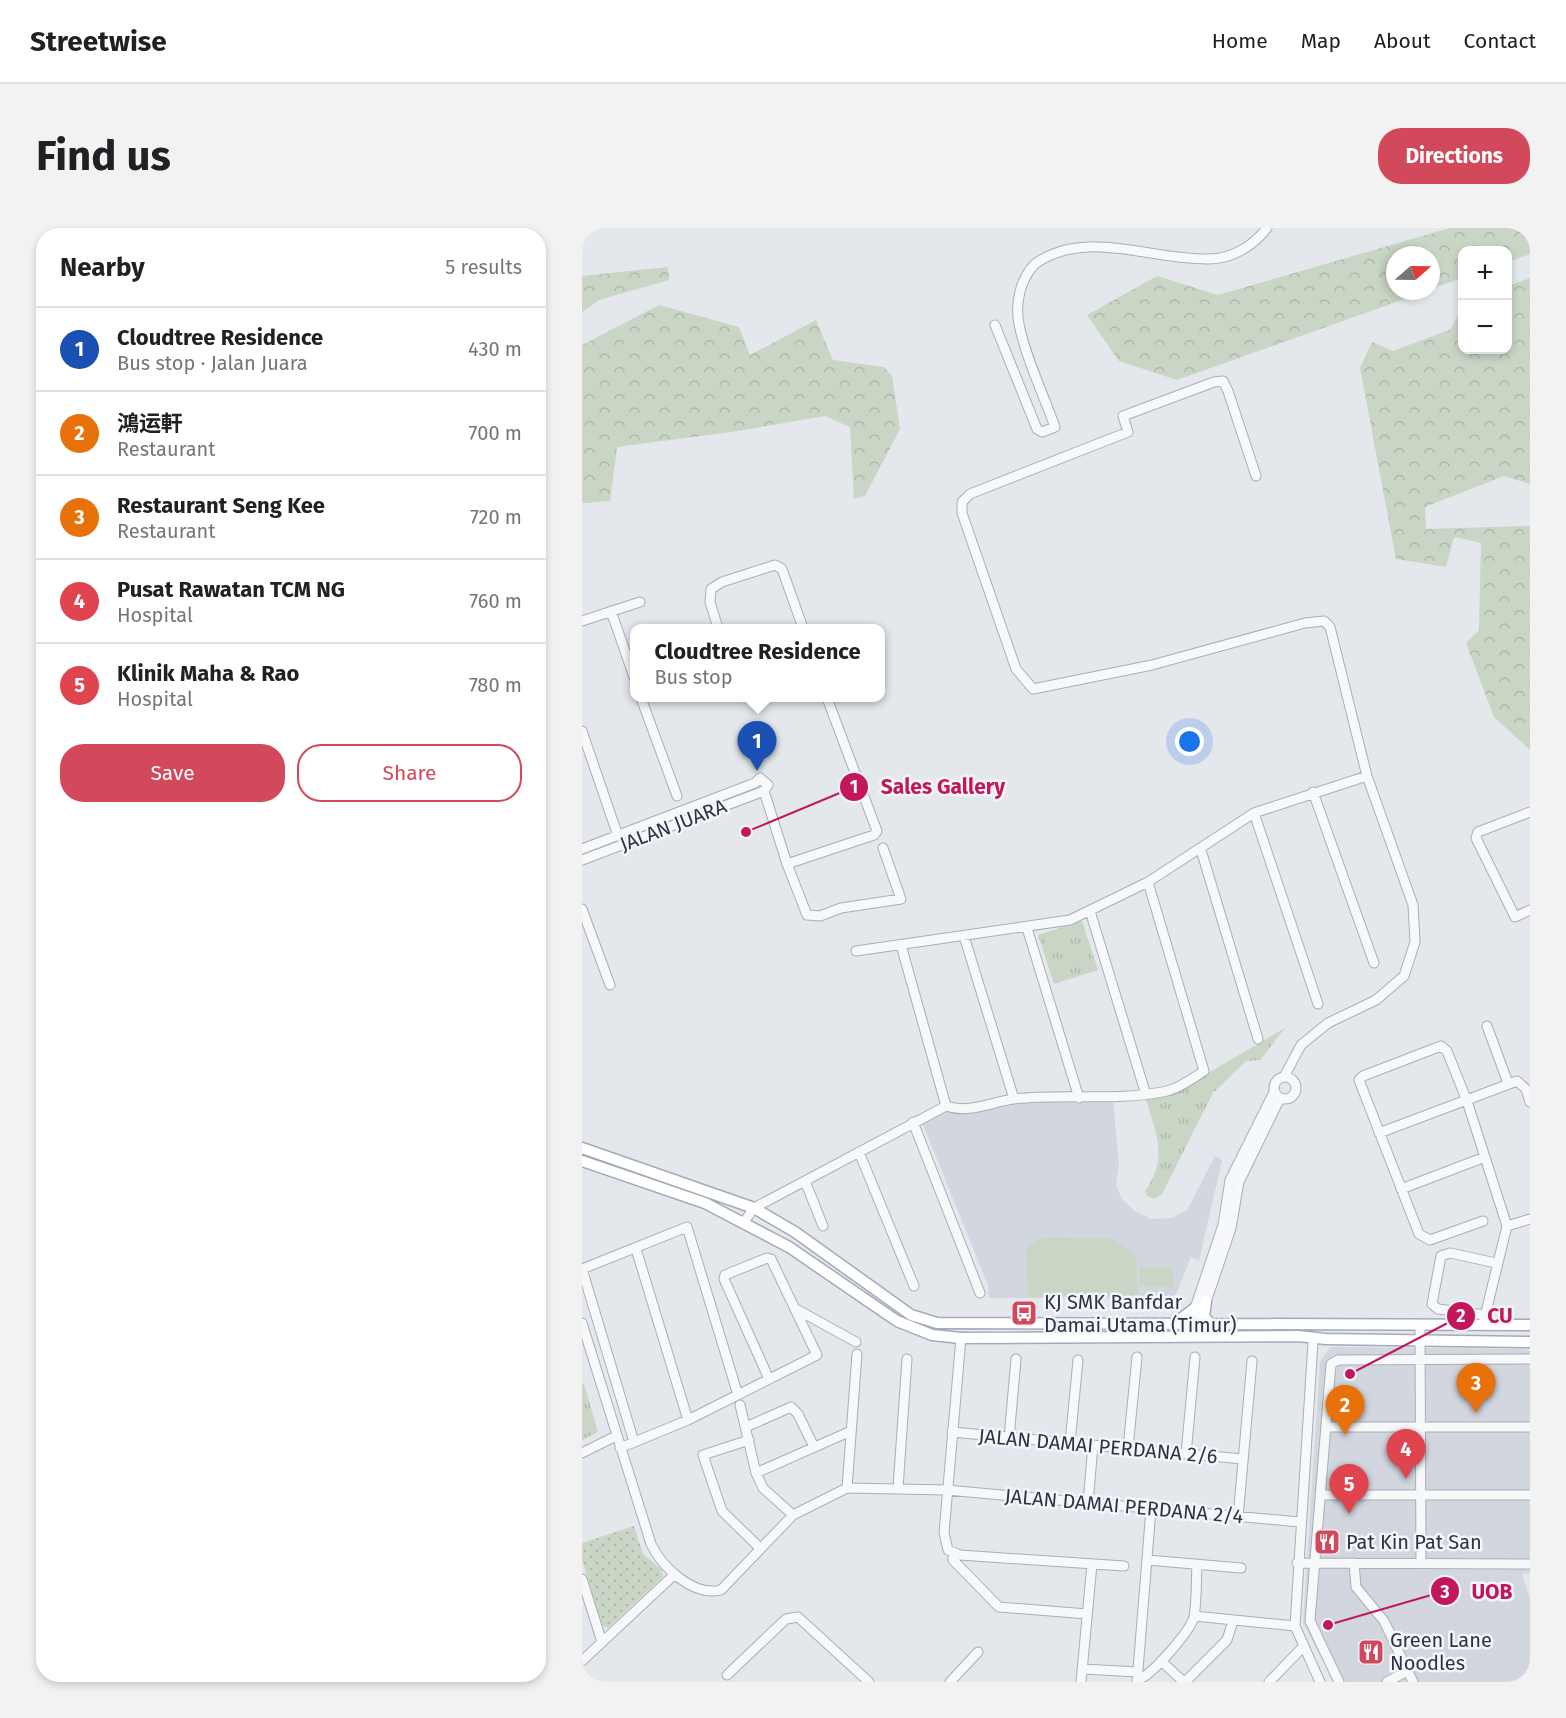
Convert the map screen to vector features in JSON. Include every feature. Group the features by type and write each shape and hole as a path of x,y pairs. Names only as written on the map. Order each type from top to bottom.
{"main road":[{"path":"583,1154 595,1165 705,1203 744,1222 789,1247 886,1314 920,1332 961,1338 1191,1331 1326,1339 1529,1344"},
{"path":"583,1154 754,1208 795,1232 897,1305 918,1318 937,1323 1172,1325 1191,1331 1211,1325 1420,1326 1484,1320 1530,1325"},
{"path":"582,1172 595,1165"},
{"path":"1206,1302 1204,1316 1211,1325"},
{"path":"886,1314 885,1306 890,1303 897,1305"},
{"path":"1172,1325 1195,1308"},
{"path":"1191,1331 1196,1341 1313,1342 1326,1339"}],"street":[{"path":"995,325 1037,429 1042,432 1055,428 1019,325 1017,306 1029,270 1044,255 1070,243 1095,238 1208,259 1227,257 1245,249 1267,228"},
{"path":"1256,476 1228,391 1223,381 1214,382 1123,416 1128,432 970,494 962,502 962,513 1016,669 1034,689 1152,665 1305,623 1324,621 1330,627 1368,776 1413,905 1415,942 1404,976 1376,1000 1328,1023 1301,1045 1290,1068 1288,1078 1296,1089 1293,1095 1277,1095"},
{"path":"717,624 710,602 711,589 722,582 775,566 782,569 802,624"},
{"path":"582,621 639,602"},
{"path":"610,611 630,666"},
{"path":"643,702 677,796"},
{"path":"787,864 877,831 829,702"},
{"path":"582,731 618,836"},
{"path":"855,951 1070,920 1148,882 1201,850 1254,813 1368,776"},
{"name":"JALAN JUARA","path":"582,849 764,779 768,785 764,791 582,860"},
{"path":"764,791 787,864 807,915 820,916 841,908 901,899 883,848"},
{"path":"1313,792 1374,963"},
{"path":"1254,813 1318,1004"},
{"path":"1529,815 1477,833 1477,842 1515,918 1530,909"},
{"path":"1201,850 1258,1039"},
{"path":"744,1222 754,1208 946,1106 954,1109 984,1107 1014,1099 1146,1095 1170,1090 1204,1071 1148,882"},
{"path":"582,909 610,985"},
{"path":"1090,911 1146,1095"},
{"path":"1027,928 1079,1098"},
{"path":"964,936 1014,1099"},
{"path":"901,945 946,1106"},
{"path":"1487,1026 1512,1082 1526,1089 1530,1102"},
{"path":"1483,1221 1430,1240 1424,1239 1419,1234 1359,1080 1363,1076 1441,1046 1447,1051 1467,1101 1507,1226 1496,1263 1484,1320 1438,1309 1432,1304 1441,1256 1450,1253 1496,1263"},
{"path":"1191,1331 1206,1302 1231,1228 1239,1182 1277,1095 1276,1081 1288,1078"},
{"path":"1379,1133 1512,1082"},
{"path":"1191,1331 1195,1308 1223,1225 1230,1180 1277,1095"},
{"path":"913,1122 980,1293"},
{"path":"859,1152 914,1286"},
{"path":"1401,1189 1485,1157"},
{"path":"805,1181 823,1226"},
{"path":"1507,1226 1530,1219"},
{"path":"634,1442 582,1269 687,1227 738,1395"},
{"path":"636,1249 688,1420"},
{"path":"620,1448 688,1420 769,1380 817,1355 771,1259 767,1258 725,1275 724,1280 769,1380"},
{"path":"796,1309 856,1342"},
{"path":"582,1323 651,1544 675,1574 703,1592 721,1590 793,1515 847,1488 857,1354"},
{"path":"1420,1326 1421,1564"},
{"path":"961,1338 944,1533 953,1560 999,1607 1087,1614"},
{"path":"1313,1342 1297,1563 1295,1626 1320,1682"},
{"path":"1128,1448 1137,1357"},
{"path":"1186,1454 1194,1357"},
{"path":"898,1488 907,1359"},
{"path":"1009,1438 1016,1359"},
{"path":"1339,1682 1310,1621 1331,1364 1338,1360 1530,1359"},
{"path":"1070,1443 1078,1360"},
{"path":"1238,1517 1252,1361"},
{"path":"740,1405 756,1473 763,1488 793,1515"},
{"path":"746,1427 788,1408 798,1414 814,1447"},
{"path":"1326,1426 1530,1427"},
{"path":"756,1473 851,1431"},
{"name":"JALAN DAMAI PERDANA 2/6","path":"952,1432 1243,1459"},
{"path":"582,1452 616,1436"},
{"path":"749,1440 703,1455 722,1511 760,1548"},
{"path":"1088,1503 1093,1445"},
{"name":"JALAN DAMAI PERDANA 2/4","path":"847,1488 947,1490 1300,1522"},
{"path":"1320,1494 1530,1495"},
{"path":"1138,1678 1151,1509"},
{"path":"951,1552 1124,1566"},
{"path":"1147,1560 1241,1568"},
{"path":"1297,1563 1530,1564"},
{"path":"1354,1563 1354,1575 1360,1593 1384,1621 1413,1682"},
{"path":"1081,1682 1092,1564"},
{"path":"1082,1669 1138,1678 1161,1661 1191,1625 1194,1616 1197,1564"},
{"path":"582,1661 675,1574"},
{"path":"582,1579 602,1642"},
{"path":"1194,1616 1233,1622 1295,1626"},
{"path":"727,1675 786,1619 798,1617 869,1682"},
{"path":"1161,1661 1185,1682 1227,1640 1233,1622"},
{"path":"1269,1682 1303,1647"},
{"path":"950,1682 978,1652"},
{"path":"1313,1669 1328,1661"},
{"path":"1387,1682 1407,1671"}],"shaded area":[{"path":"1113,1100 1119,1165 1116,1185 1122,1199 1136,1212 1151,1219 1172,1218 1187,1210 1215,1156 1222,1160 1199,1261 1191,1257 1176,1294 1169,1298 989,1298 988,1285 922,1122 951,1110 1010,1102"},
{"path":"1330,1347 1524,1349 1530,1351 1530,1573 1522,1574 1530,1599 1530,1682 1334,1682 1303,1623 1320,1361"}],"green space":[{"path":"1450,228 1530,228 1530,254 1512,261 1512,246 1458,246 1458,279 1440,286 1440,246 1388,246"},
{"path":"1386,246 1386,300 1402,300 1177,380 1119,361 1087,315 1157,276 1218,295"},
{"path":"668,267 669,280 599,300 582,312 582,276"},
{"path":"1530,278 1530,484 1504,476 1425,507 1426,529 1530,526 1530,750 1494,717 1466,643 1479,630 1481,543 1454,537 1446,567 1396,559 1360,368 1372,342 1393,351 1451,329 1458,315 1458,354 1512,354 1512,285"},
{"path":"659,305 739,327 750,355 816,320 833,360 884,367 892,376 900,429 865,496 854,499 850,427 825,416 731,432 617,447 610,501 582,503 582,345"},
{"path":"1082,921 1098,970 1054,984 1038,935"},
{"path":"1285,1028 1260,1060 1246,1061 1213,1093 1162,1194 1154,1199 1147,1196 1145,1191 1157,1167 1158,1146 1146,1099 1169,1096"},
{"path":"1045,1237 1110,1238 1136,1256 1138,1295 1028,1297 1026,1247"},
{"path":"1140,1267 1173,1268 1173,1287 1139,1286"},
{"path":"582,1384 584,1384 598,1432 582,1440"},
{"path":"634,1526 643,1554 662,1570 663,1577 608,1628 602,1625 582,1560 582,1543"}],"place":[{"name":"Cloudtree Residence","path":"757,771"},
{"name":"Sales Gallery","path":"746,832"},
{"name":"KJ SMK Banfdar Damai Utama (Timur)","path":"1024,1313"},
{"name":"CU","path":"1350,1374"},
{"name":"Restaurant Seng Kee","path":"1476,1413"},
{"name":"鴻运軒","path":"1345,1435"},
{"name":"Pusat Rawatan TCM NG","path":"1406,1479"},
{"name":"Klinik Maha & Rao","path":"1349,1514"},
{"name":"Pat Kin Pat San","path":"1327,1542"},
{"name":"UOB","path":"1328,1625"},
{"name":"Green Lane Noodles","path":"1371,1652"}]}
